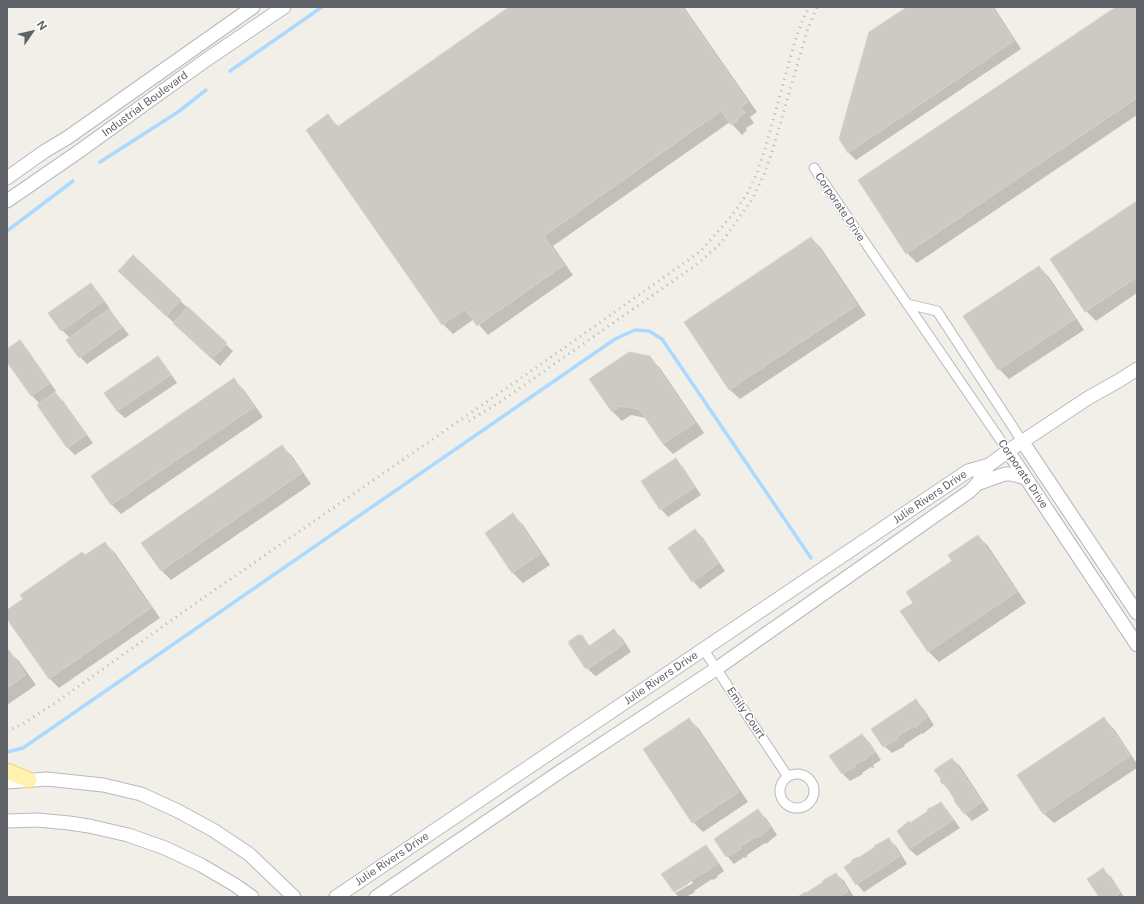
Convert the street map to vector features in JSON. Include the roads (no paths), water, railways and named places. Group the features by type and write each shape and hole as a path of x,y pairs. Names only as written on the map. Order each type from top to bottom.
{"main road":[{"path":"7,771 29,780"}],"street":[{"name":"Industrial Boulevard","path":"7,178 45,151 67,138 253,7"},
{"name":"Industrial Boulevard","path":"7,201 206,60 284,7"},
{"name":"Corporate Drive","path":"814,168 1008,451 1137,644"},
{"name":"Corporate Drive","path":"907,304 937,311 1137,613"},
{"name":"Julie Rivers Drive","path":"336,897 788,594 968,471 989,465 1022,441 1088,398 1137,369"},
{"path":"979,409 994,399"},
{"name":"Julie Rivers Drive","path":"376,897 558,773 716,669 795,612 970,491 977,484 989,465"},
{"path":"977,484 1005,474 1026,478"},
{"path":"788,594 795,612"},
{"name":"Emily Court","path":"704,650 788,777"},
{"path":"545,756 558,773"},
{"path":"7,782 47,779 103,786 141,794 178,811 213,830 249,854 294,897"},
{"path":"7,821 38,820 69,823 128,835 165,848 201,864 236,885 252,897"}],"waterway":[{"path":"230,71 322,7"},
{"path":"100,162 178,112 206,90"},
{"path":"7,231 73,181"},
{"path":"7,752 23,748 615,339 635,330 649,331 662,339 811,558"}],"railway":[{"path":"7,731 23,724 55,703 701,251 733,214 747,194 757,173 795,41 809,7"},
{"path":"469,421 500,402 676,279 701,261 721,243 751,201 764,175 808,28 817,7"}]}
